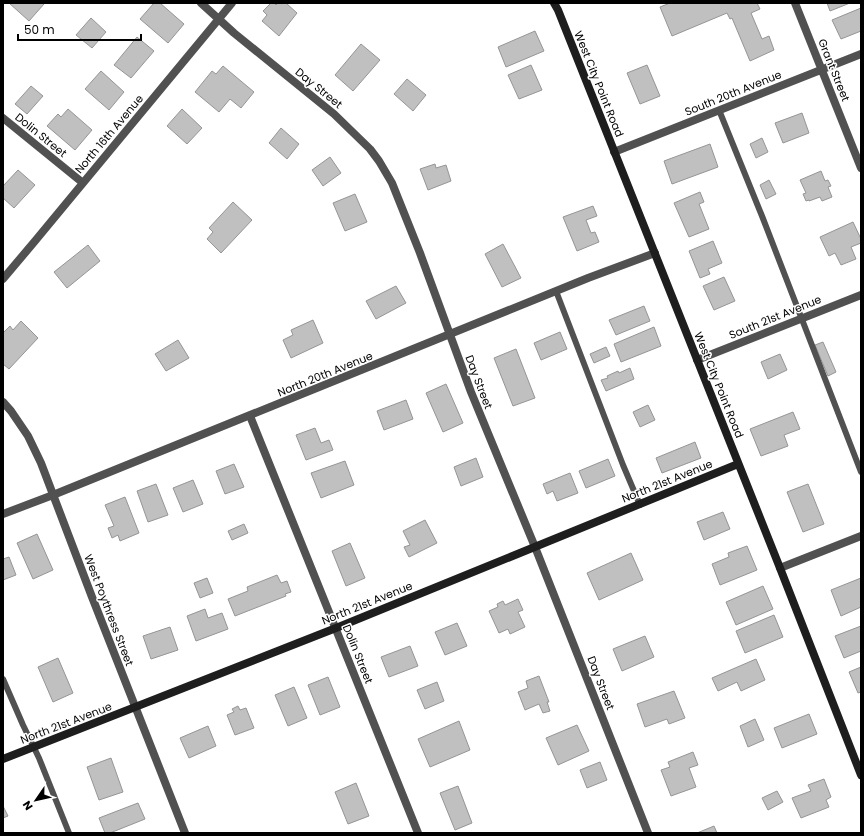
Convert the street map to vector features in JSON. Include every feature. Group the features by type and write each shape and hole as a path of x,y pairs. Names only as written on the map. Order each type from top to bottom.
{"street":[{"name":"Day Street","path":"201,3 234,33 334,114 370,149 379,161 392,184 420,253 471,392 536,547 648,833"},
{"name":"North 16th Avenue","path":"3,279 232,3"},
{"name":"West City Point Road","path":"554,3 655,253 861,775"},
{"name":"Grant Street","path":"795,3 861,168"},
{"name":"South 20th Avenue","path":"614,152 861,54"},
{"name":"Dolin Street","path":"3,118 83,183"},
{"name":"North 20th Avenue","path":"3,514 250,416 588,278 655,253"},
{"name":"South 21st Avenue","path":"697,360 861,295"},
{"name":"West Poythress Street","path":"3,402 28,436 41,462 185,833"},
{"name":"Dolin Street","path":"250,416 418,833"},
{"name":"North 21st Avenue","path":"3,759 336,628 738,464"},
{"path":"780,568 861,536"}],"lane":[{"path":"719,110 762,216 861,472"},
{"path":"556,291 623,465 640,505"},
{"path":"3,679 42,765 69,833"}],"building":[{"path":"9,3 44,3 44,4 29,21"},
{"path":"154,3 160,3 184,24 168,43 140,19"},
{"path":"271,3 276,5 278,3 286,3 297,13 279,36 262,21 267,15 263,11"},
{"path":"670,3 757,3 760,9 751,13 762,39 769,36 774,50 750,61 732,18 730,19 727,13 672,36 660,7"},
{"path":"827,3 850,3 830,11"},
{"path":"861,8 861,31 841,39 832,20"},
{"path":"91,18 106,32 92,48 76,35"},
{"path":"535,31 544,51 506,67 498,47"},
{"path":"137,37 154,51 131,78 114,65"},
{"path":"361,44 380,60 353,91 335,75"},
{"path":"531,65 542,90 519,99 508,75"},
{"path":"647,65 660,96 640,104 627,73"},
{"path":"223,66 254,92 241,108 230,99 219,112 195,92 212,71 216,74"},
{"path":"101,71 124,92 109,110 85,89"},
{"path":"407,79 426,95 413,111 394,94"},
{"path":"31,86 43,96 27,114 15,104"},
{"path":"68,109 92,130 75,150 47,126 58,114 61,117"},
{"path":"182,109 202,128 187,144 167,126"},
{"path":"802,113 809,133 783,143 775,123"},
{"path":"281,128 299,144 287,159 269,143"},
{"path":"762,138 768,152 756,158 750,144"},
{"path":"710,144 718,167 672,184 664,161"},
{"path":"330,157 341,173 323,186 312,170"},
{"path":"435,164 436,168 446,165 451,181 428,190 420,169"},
{"path":"18,170 35,185 14,208 3,198 3,185"},
{"path":"821,171 825,181 828,180 831,186 828,187 832,197 822,201 820,197 806,201 803,194 806,193 800,180"},
{"path":"769,180 776,194 766,199 760,185"},
{"path":"700,192 704,202 699,204 709,229 689,237 674,203"},
{"path":"355,194 367,222 345,231 333,203"},
{"path":"233,202 252,220 221,253 207,239 213,232 209,228"},
{"path":"593,206 597,216 586,220 591,233 595,232 599,242 577,251 563,217"},
{"path":"853,222 861,239 861,243 851,247 856,259 841,265 835,253 829,256 820,237"},
{"path":"713,241 722,263 708,269 710,274 700,278 689,251"},
{"path":"503,244 521,278 502,287 485,254"},
{"path":"88,245 100,261 67,288 54,272"},
{"path":"724,277 735,301 714,310 703,286"},
{"path":"396,286 406,303 376,319 366,301"},
{"path":"644,306 650,321 616,335 609,320"},
{"path":"313,320 323,343 291,358 283,340 293,335 291,330"},
{"path":"21,321 38,338 9,369 3,364 3,333 10,326 13,330"},
{"path":"654,327 661,346 621,362 614,344"},
{"path":"560,332 567,349 541,360 534,343"},
{"path":"178,340 189,358 166,371 155,354"},
{"path":"823,342 836,372 828,376 815,345"},
{"path":"606,347 610,356 594,363 590,354"},
{"path":"516,349 535,398 513,406 494,358"},
{"path":"780,354 787,370 768,379 761,362"},
{"path":"630,368 634,379 606,391 601,380 608,378 607,376 618,371 619,373"},
{"path":"446,384 463,423 443,432 426,393"},
{"path":"406,400 413,419 384,430 377,411"},
{"path":"648,405 655,420 640,427 633,412"},
{"path":"793,412 800,429 784,435 788,446 761,456 750,429"},
{"path":"315,428 321,443 329,440 333,450 306,460 296,435"},
{"path":"695,442 701,458 662,473 656,458"},
{"path":"476,458 483,477 461,486 454,467"},
{"path":"608,459 615,476 586,488 579,471"},
{"path":"345,461 354,485 321,498 311,473"},
{"path":"234,464 244,487 225,494 216,471"},
{"path":"570,473 578,493 557,501 553,491 547,494 543,484"},
{"path":"193,480 203,504 183,512 173,488"},
{"path":"156,484 168,515 148,522 137,491"},
{"path":"808,484 824,524 803,532 787,492"},
{"path":"125,497 139,533 120,541 118,535 112,538 108,528 114,526 105,505"},
{"path":"723,512 730,529 704,540 697,522"},
{"path":"425,520 437,543 409,557 404,547 410,545 403,531"},
{"path":"244,524 248,533 232,540 228,531"},
{"path":"37,534 53,570 33,579 17,543"},
{"path":"350,543 365,578 346,586 332,551"},
{"path":"747,546 757,570 720,585 712,564 729,557 728,553"},
{"path":"631,553 643,580 599,600 587,573"},
{"path":"9,557 16,575 3,580 3,559"},
{"path":"277,575 281,583 287,581 291,592 285,594 286,596 235,616 228,599 248,591 247,587"},
{"path":"207,578 213,593 200,598 194,583"},
{"path":"861,578 861,607 841,616 831,590"},
{"path":"763,586 773,609 736,625 726,602"},
{"path":"518,599 523,610 518,612 525,627 510,634 508,629 499,633 489,611 498,607 497,604 503,601 505,605"},
{"path":"205,609 208,618 222,613 228,629 196,641 187,616"},
{"path":"774,615 783,637 745,653 736,631"},
{"path":"457,623 467,646 445,655 435,632"},
{"path":"861,626 861,651 844,658 835,636"},
{"path":"170,627 178,650 151,659 143,636"},
{"path":"645,636 654,657 622,671 613,649"},
{"path":"410,646 418,666 389,677 381,657"},
{"path":"58,658 73,693 53,702 38,667"},
{"path":"756,659 765,680 741,691 737,682 718,691 712,678"},
{"path":"861,667 861,692 858,693 849,672"},
{"path":"539,676 549,702 547,702 550,711 543,713 539,704 525,710 518,692 528,688 526,681"},
{"path":"328,677 340,707 320,715 308,685"},
{"path":"437,682 444,701 425,709 417,690"},
{"path":"294,687 307,718 288,726 275,695"},
{"path":"674,691 685,718 669,724 667,719 645,727 637,704"},
{"path":"238,706 240,710 246,708 254,728 235,735 227,715 234,712 232,709"},
{"path":"809,714 817,734 782,748 774,728"},
{"path":"755,719 764,740 748,747 740,726"},
{"path":"459,721 470,750 430,767 418,739"},
{"path":"577,725 589,751 558,765 546,738"},
{"path":"208,726 216,746 189,758 180,738"},
{"path":"693,752 698,765 689,768 696,787 671,796 661,770 670,767 668,762"},
{"path":"111,758 123,792 99,800 87,767"},
{"path":"600,762 607,780 587,788 580,770"},
{"path":"824,779 831,797 826,800 829,807 801,818 792,798 811,791 808,785"},
{"path":"356,783 369,816 348,824 335,792"},
{"path":"458,786 472,823 455,830 440,793"},
{"path":"777,791 783,802 768,810 762,798"},
{"path":"138,803 145,819 110,833 105,833 99,818"},
{"path":"3,806 8,816 3,818"},
{"path":"714,826 717,833 697,833"}]}
